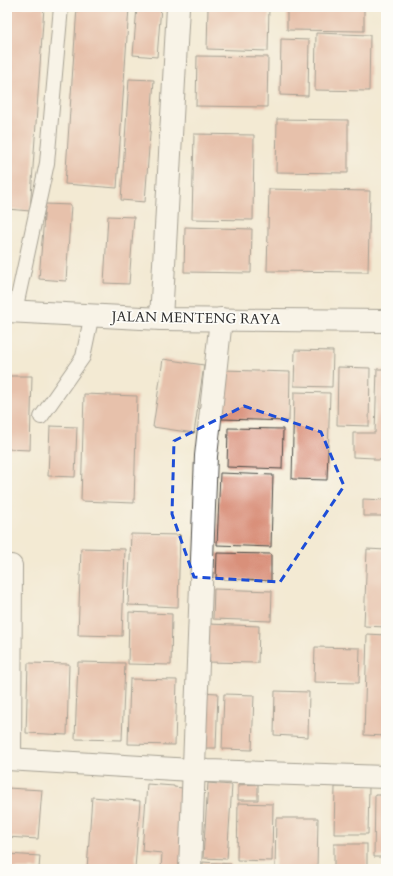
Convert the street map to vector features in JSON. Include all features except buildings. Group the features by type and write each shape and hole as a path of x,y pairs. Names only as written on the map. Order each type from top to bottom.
{"street":[{"path":"160,318 178,7"},
{"name":"JALAN MENTENG RAYA","path":"11,311 221,320 386,321"},
{"path":"190,869 206,456 221,320"},
{"path":"11,566 9,759 194,771 386,777"}],"lane":[{"path":"11,311 47,163 61,7"},
{"path":"41,417 83,357 92,314"}],"highlighted area":[{"path":"244,406 321,432 344,486 280,582 194,577 172,514 174,441"}]}
